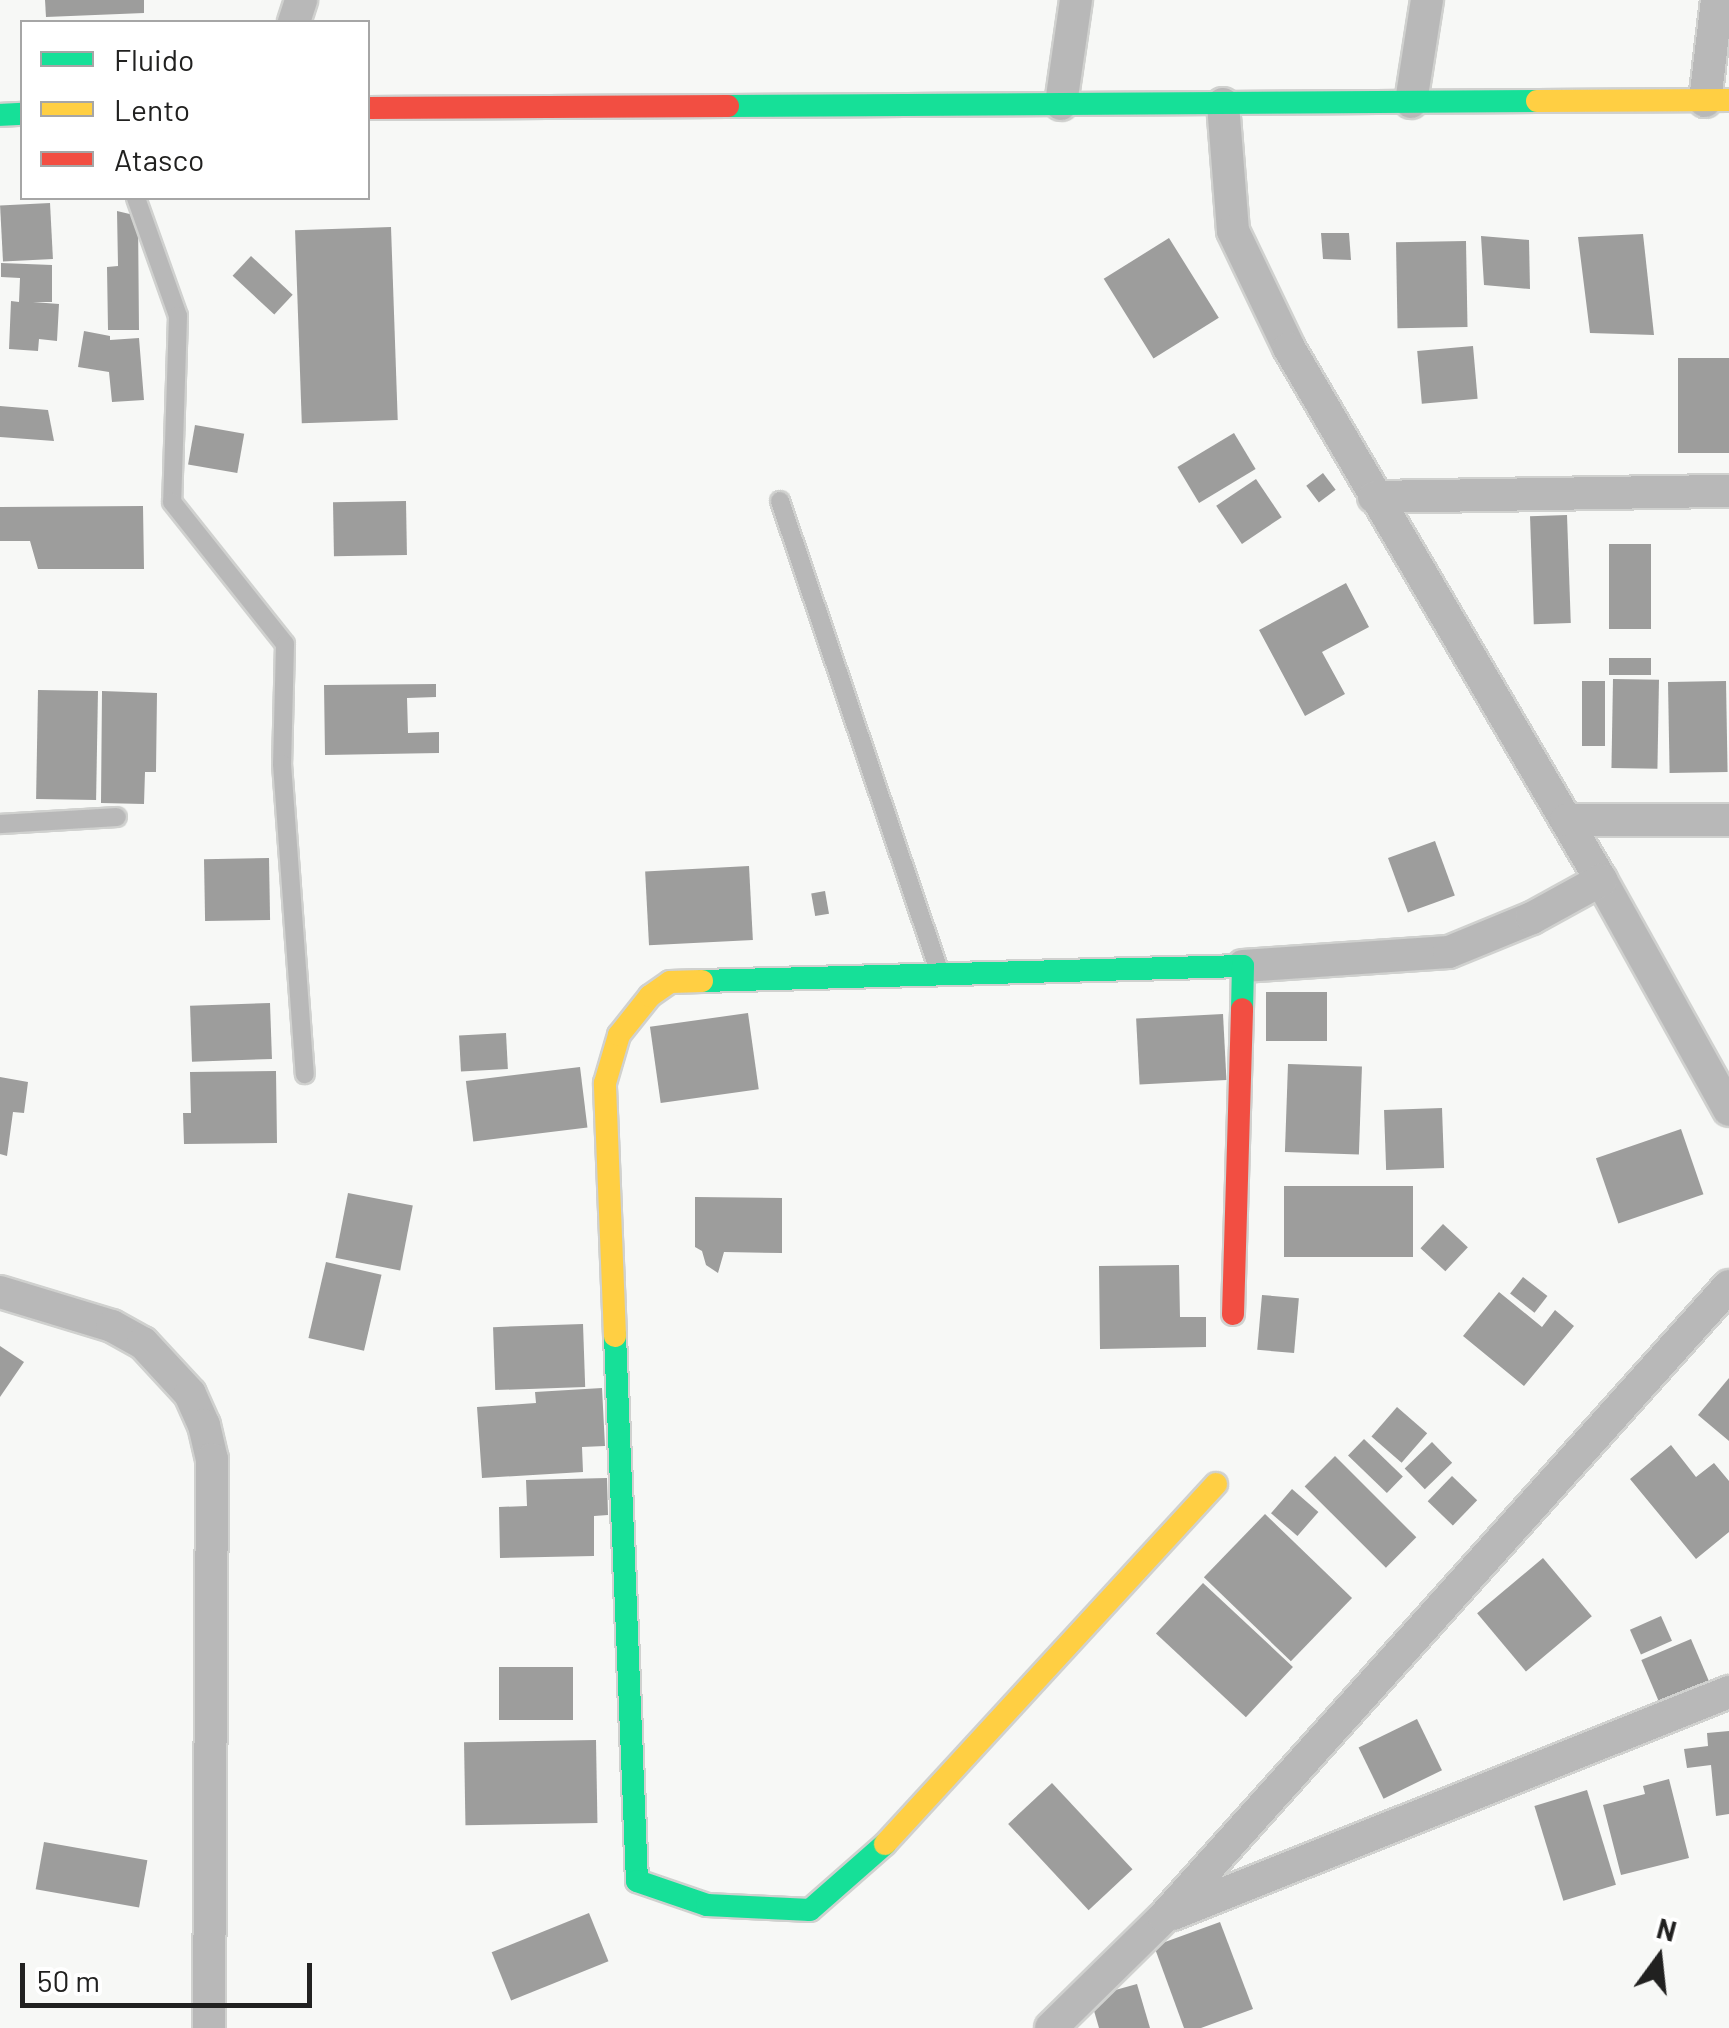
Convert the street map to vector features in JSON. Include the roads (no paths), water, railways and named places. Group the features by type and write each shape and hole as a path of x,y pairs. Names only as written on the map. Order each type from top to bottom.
{"street":[{"path":"1061,104 1076,0"},
{"path":"1411,102 1427,0"},
{"path":"370,108 1717,100 1717,0"},
{"path":"1223,104 1233,231 1289,348 1601,880 1728,1106"},
{"path":"1374,497 1729,491"},
{"path":"1566,820 1729,820"},
{"path":"1216,1484 906,1825 810,1910 707,1905 637,1881 605,1083 610,1058 633,1014 670,982 1243,966 1449,952 1532,918 1601,880"},
{"path":"1232,1314 1243,966"},
{"path":"1051,2028 1164,1917 1729,1286"},
{"path":"0,1292 112,1326 143,1343 190,1394 204,1425 212,1459 209,2028"},
{"path":"1164,1917 1729,1692"}],"lane":[{"path":"137,200 178,316 172,502 285,644 282,764 305,1074"},
{"path":"780,501 940,972"},
{"path":"0,824 117,817"}]}
